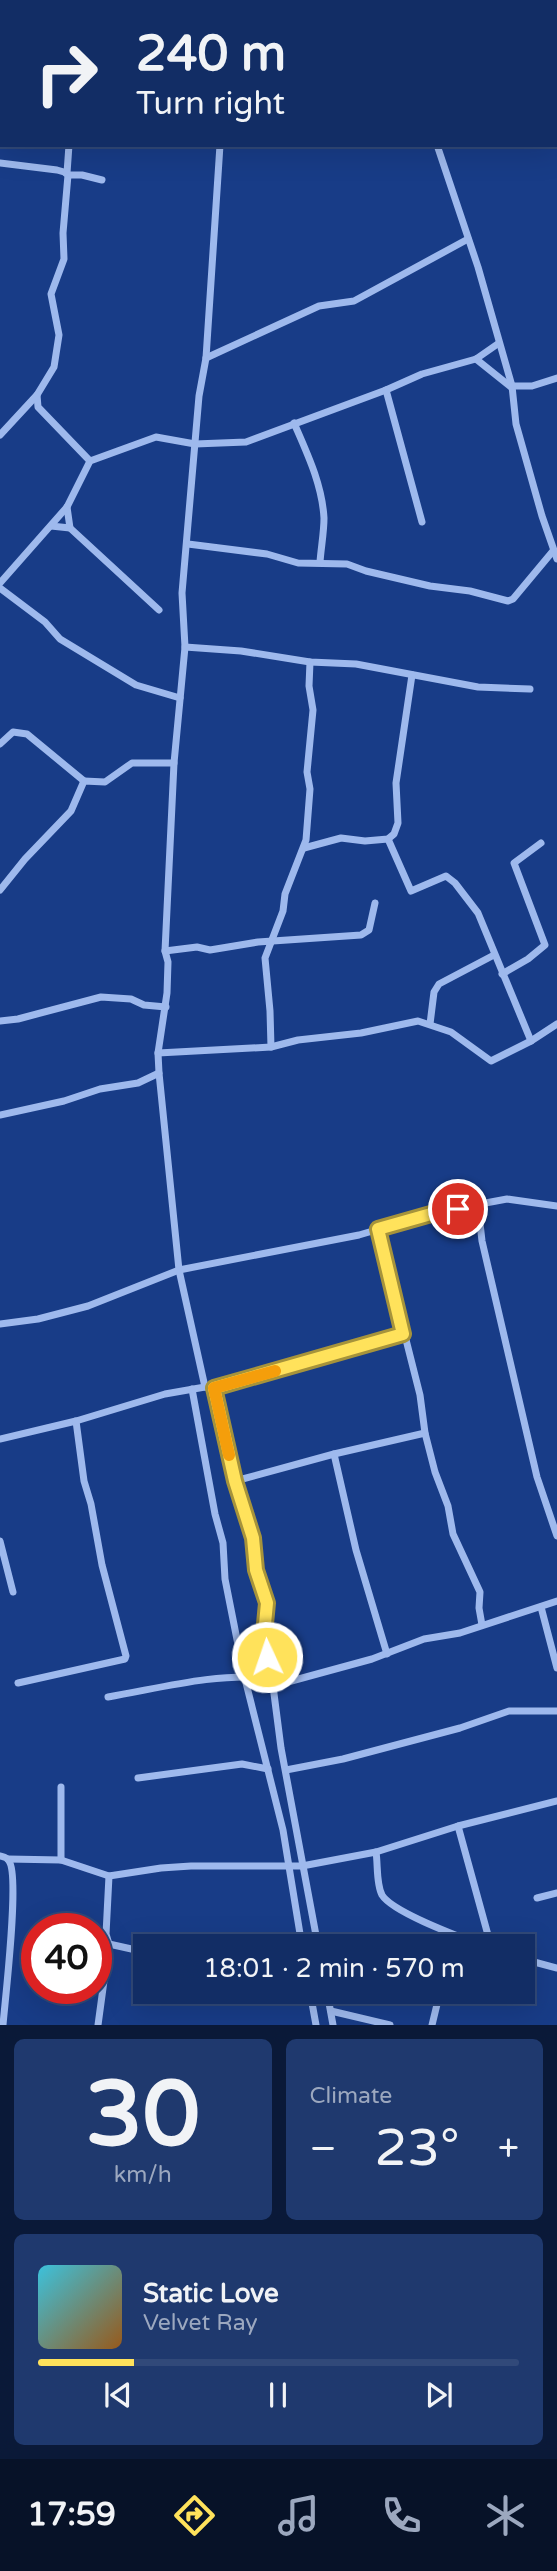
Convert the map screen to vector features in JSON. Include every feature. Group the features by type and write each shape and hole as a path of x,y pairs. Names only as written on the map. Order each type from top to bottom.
{"street":[{"path":"0,435 37,396 54,367 59,335 51,294 64,259 63,233 69,147"},
{"path":"205,1387 179,1270 158,1053 166,1007 168,962 165,951 174,763 185,648 182,593 195,444 206,358 220,147"},
{"path":"188,544 267,554 298,563 347,564 430,586 470,591 508,601 555,555 516,424 512,387 438,147"},
{"path":"0,163 102,180"},
{"path":"206,358 319,306 354,301 468,239"},
{"path":"180,698 136,685 60,639 45,622 0,585 67,507 90,461 156,437 195,444 246,442 386,390 422,373 476,359 499,343"},
{"path":"476,359 512,387 532,386 557,378"},
{"path":"386,390 422,522"},
{"path":"37,396 38,407 90,461"},
{"path":"293,423 316,475 324,518 320,562"},
{"path":"67,507 70,528"},
{"path":"51,526 70,528 159,610"},
{"path":"185,648 241,651 310,662 356,664 478,687 530,689"},
{"path":"271,1047 265,958 283,911 285,894 304,848 310,789 307,772 313,710 309,685 310,662"},
{"path":"304,848 341,838 365,841 388,839 394,834 398,823 396,783 412,675"},
{"path":"0,744 13,732 27,734 84,781 106,782 132,762 174,763"},
{"path":"0,890 25,859 71,811 84,781"},
{"path":"388,839 411,891 446,876 455,883 478,913 531,1041"},
{"path":"502,974 545,945 513,863 541,843"},
{"path":"165,951 197,947 218,949 365,933 369,929 375,903"},
{"path":"430,1024 434,992 439,984 494,955"},
{"path":"0,1021 18,1019 101,997 131,999 144,1005 166,1007"},
{"path":"158,1053 271,1047 298,1040 361,1033 406,1022 430,1024 451,1032 491,1061 531,1041 557,1024"},
{"path":"0,1115 64,1101 100,1089 138,1083 159,1073"},
{"path":"0,1324 38,1319 88,1306 179,1270 214,1265 378,1229 438,1212 507,1199 557,1206"},
{"path":"478,1206 482,1241 537,1477 557,1536"},
{"path":"378,1229 420,1395 425,1433 448,1506 453,1534 480,1592 482,1625"},
{"path":"0,1439 165,1394 214,1388 403,1334"},
{"path":"214,1388 235,1481 253,1538 256,1570 267,1603 265,1624 268,1678 274,1686 315,1934"},
{"path":"192,1389 215,1514 223,1543 225,1579 244,1675 283,1830 300,1934"},
{"path":"18,1683 117,1661 126,1656 102,1565 92,1504 84,1481 76,1420"},
{"path":"235,1481 425,1433"},
{"path":"334,1454 356,1550 387,1654"},
{"path":"0,1541 13,1592"},
{"path":"274,1686 387,1654 424,1639 460,1633 557,1601"},
{"path":"541,1607 557,1668"},
{"path":"108,1697 244,1675 268,1678"},
{"path":"286,1770 343,1759 460,1728 509,1711 557,1711"},
{"path":"138,1778 242,1764 268,1769"},
{"path":"61,1787 61,1860"},
{"path":"4,1858 61,1860 109,1876 191,1866 302,1866 376,1852 458,1826 557,1801"},
{"path":"458,1826 488,1934"},
{"path":"376,1852 380,1889 384,1898 449,1934"},
{"path":"3,2025 13,1906 11,1865 4,1858"},
{"path":"107,1913 109,1876"},
{"path":"537,1898 557,1893"},
{"path":"112,1945 133,1949"},
{"path":"0,1949 10,1949"},
{"path":"535,1962 557,1968"},
{"path":"98,2025 101,2004"},
{"path":"312,2004 316,2025"},
{"path":"330,2004 333,2025"},
{"path":"432,2025 437,2004"},
{"path":"331,2011 390,2025"}],"slow traffic":[{"path":"229,1455 214,1388 275,1371"}],"route":[{"path":"267,1657 267,1603 256,1570 253,1538 235,1481 214,1388 403,1334 378,1229 458,1209"}]}
